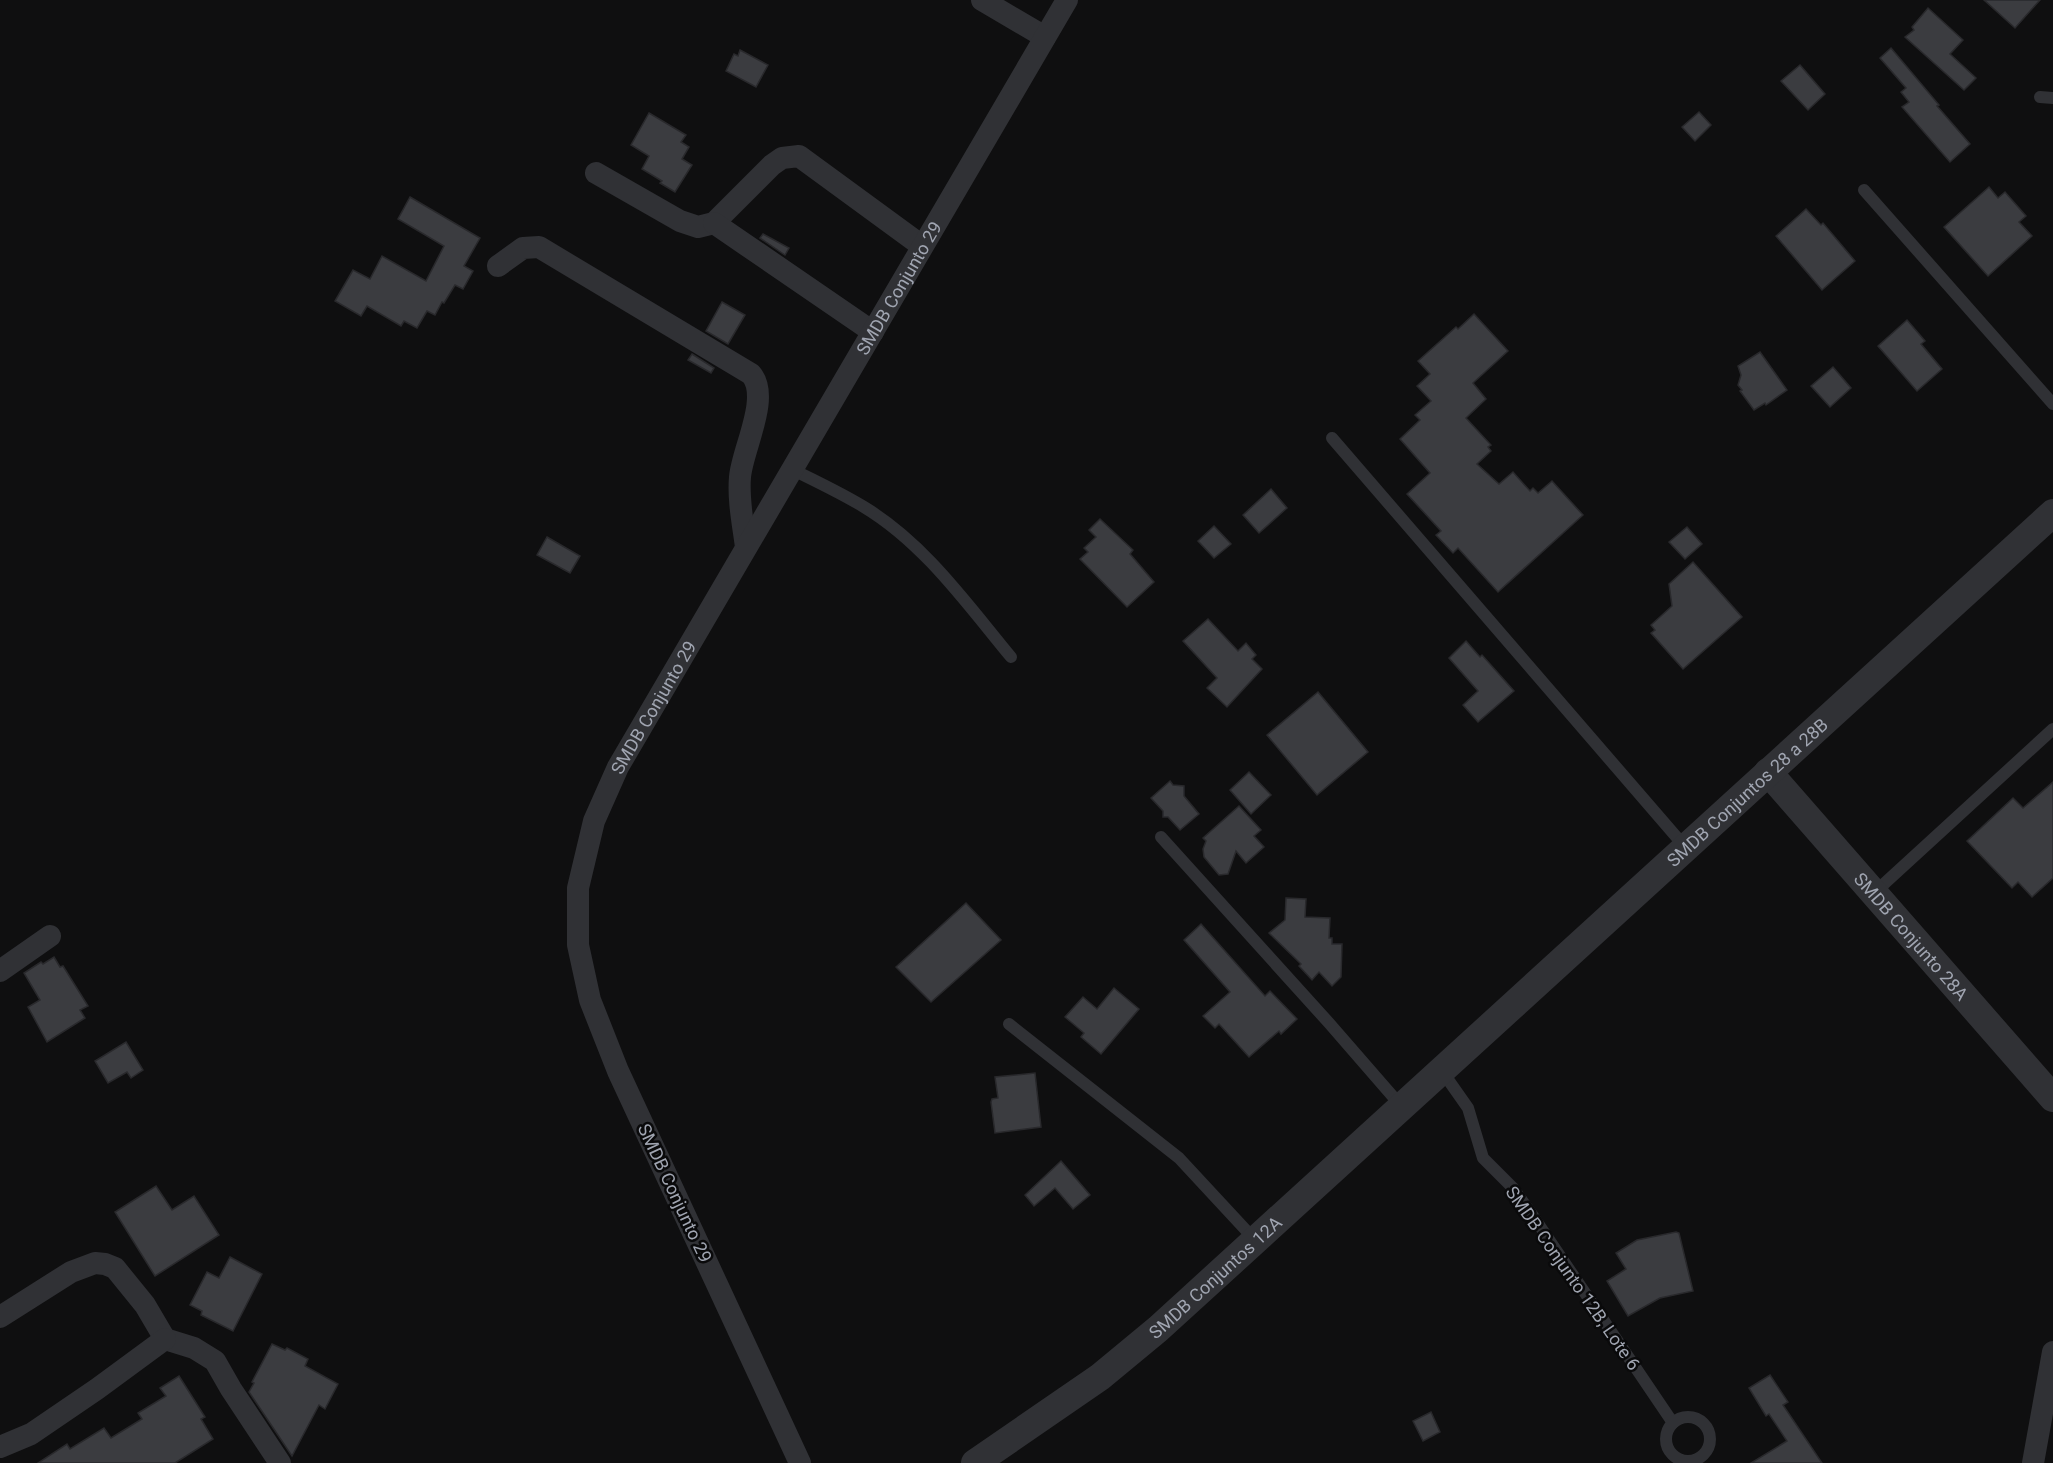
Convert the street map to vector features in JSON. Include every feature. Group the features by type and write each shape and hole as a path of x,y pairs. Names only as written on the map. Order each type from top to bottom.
{"street":[{"path":"982,0 1045,37"},
{"name":"SMDB Conjunto 29","path":"800,1463 618,1071 590,1000 578,945 578,888 594,821 618,767 1067,0"},
{"path":"596,173 680,221 698,227 714,223 772,165 782,158 799,156 922,246"},
{"path":"714,223 873,332"},
{"path":"498,266 523,248 539,247 547,250 751,374 758,386 759,397 740,477 740,503 746,547"},
{"name":"SMDB Conjuntos 28 a 28B","path":"1442,1071 2053,513"},
{"name":"SMDB Conjunto 28A","path":"1768,772 2052,1102"},
{"path":"0,971 50,936"},
{"name":"SMDB Conjuntos 12A","path":"989,1458 1100,1377 1158,1329 1442,1071"},
{"path":"0,1317 71,1272 95,1263 115,1268 145,1305 165,1339 194,1347 215,1361 280,1463"},
{"path":"0,1447 31,1434 165,1339"},
{"path":"2033,1463 2053,1352"}],"lane":[{"path":"1864,190 2053,404"},
{"path":"1332,438 1686,848"},
{"path":"791,469 866,508 910,543 957,592 1011,657"},
{"path":"1874,893 2053,729"},
{"path":"1161,837 1403,1108"},
{"path":"1009,1024 1179,1158 1256,1241"},
{"name":"SMDB Conjunto 12B, Lote 6","path":"1442,1071 1468,1108 1483,1158 1513,1188 1527,1206 1673,1423"}],"building":[{"path":"1984,0 2040,0 2015,28"},
{"path":"1928,8 1963,40 1950,54 1976,78 1964,90 1905,37 1914,30 1912,27"},
{"path":"1891,48 1970,144 1950,162 1902,107 1909,102 1901,92 1906,88 1880,58"},
{"path":"740,50 768,65 756,87 726,71 734,54 738,56"},
{"path":"1800,65 1825,94 1808,110 1781,81"},
{"path":"1699,112 1711,125 1695,141 1682,127"},
{"path":"649,113 686,135 681,142 689,147 682,159 692,165 675,192 642,169 649,156 631,145"},
{"path":"1989,187 1998,198 2005,192 2026,216 2019,222 2032,236 1988,276 1944,227"},
{"path":"410,197 480,238 464,266 473,271 463,289 455,285 435,315 427,311 417,328 404,321 401,326 367,306 361,316 335,301 353,270 370,279 382,256 426,281 444,246 398,219"},
{"path":"1806,209 1821,225 1823,223 1855,261 1822,290 1776,236"},
{"path":"763,234 789,248 785,255 760,238"},
{"path":"722,302 745,315 728,344 706,331"},
{"path":"1474,314 1508,351 1473,383 1486,399 1466,418 1491,445 1488,447 1491,451 1477,464 1499,484 1513,472 1530,491 1533,488 1538,493 1552,481 1583,515 1498,592 1458,548 1453,553 1436,535 1441,531 1407,494 1430,473 1400,439 1420,420 1415,415 1431,401 1417,386 1430,374 1418,361"},
{"path":"1907,320 1925,341 1921,344 1942,369 1917,391 1878,346"},
{"path":"1760,352 1787,390 1766,405 1765,403 1754,410 1740,391 1742,390 1738,385 1741,375 1738,366"},
{"path":"692,354 714,368 711,373 688,360"},
{"path":"1833,367 1851,388 1830,407 1811,386"},
{"path":"1271,489 1287,508 1259,533 1243,515"},
{"path":"1100,519 1133,550 1130,554 1154,582 1127,607 1080,559 1088,552 1084,548 1096,537 1089,530"},
{"path":"1214,526 1231,544 1214,558 1198,541"},
{"path":"1687,527 1702,544 1685,559 1669,542"},
{"path":"547,537 580,556 570,573 537,555"},
{"path":"1693,562 1742,617 1683,669 1651,633 1655,630 1651,625 1672,606 1669,584"},
{"path":"1208,619 1238,651 1246,643 1256,655 1252,659 1262,669 1227,707 1207,688 1217,678 1183,641"},
{"path":"1466,641 1480,657 1482,655 1514,691 1478,722 1463,705 1478,691 1449,658"},
{"path":"1318,692 1368,752 1317,795 1267,735"},
{"path":"1249,772 1271,795 1251,814 1230,790"},
{"path":"1170,781 1173,785 1184,786 1184,796 1199,814 1180,830 1168,817 1163,817 1163,811 1151,798"},
{"path":"2053,782 2053,878 2032,897 2018,882 2012,888 1967,841 2013,798 2023,808"},
{"path":"1239,806 1261,830 1254,836 1264,847 1246,863 1236,851 1228,874 1219,875 1204,857 1203,849 1206,841 1203,838"},
{"path":"1286,898 1306,899 1305,917 1330,918 1329,938 1332,938 1332,944 1342,944 1341,977 1332,986 1319,972 1312,980 1299,966 1301,964 1269,933 1285,920"},
{"path":"966,903 1001,940 931,1002 896,967"},
{"path":"1201,924 1265,996 1270,991 1297,1019 1281,1034 1279,1031 1249,1057 1219,1024 1215,1028 1203,1016 1230,992 1184,940"},
{"path":"54,957 60,967 63,966 88,1006 80,1010 85,1018 47,1042 28,1007 40,1000 24,973"},
{"path":"1114,988 1139,1009 1101,1054 1081,1037 1084,1033 1065,1017 1083,997 1097,1009"},
{"path":"126,1042 143,1070 131,1078 127,1072 108,1083 95,1061"},
{"path":"1035,1073 1041,1127 995,1133 991,1102 992,1099 998,1098 995,1077"},
{"path":"1061,1161 1090,1195 1073,1209 1055,1188 1034,1206 1025,1195"},
{"path":"156,1186 172,1210 194,1196 219,1235 155,1276 115,1212"},
{"path":"1679,1233 1693,1291 1660,1298 1628,1316 1607,1281 1626,1269 1616,1253 1637,1240"},
{"path":"230,1257 262,1274 233,1331 201,1315 202,1311 190,1305 207,1272 219,1278"},
{"path":"272,1344 285,1350 287,1348 308,1359 305,1366 338,1384 325,1409 319,1405 292,1456 249,1392"},
{"path":"1770,1375 1788,1402 1783,1405 1822,1463 1751,1463 1787,1441 1769,1414 1766,1416 1749,1388"},
{"path":"179,1376 205,1417 201,1419 213,1439 175,1463 38,1463 67,1444 70,1449 104,1428 111,1438 142,1419 138,1413 166,1396 160,1388"},
{"path":"1431,1412 1440,1432 1423,1441 1413,1421"}]}
